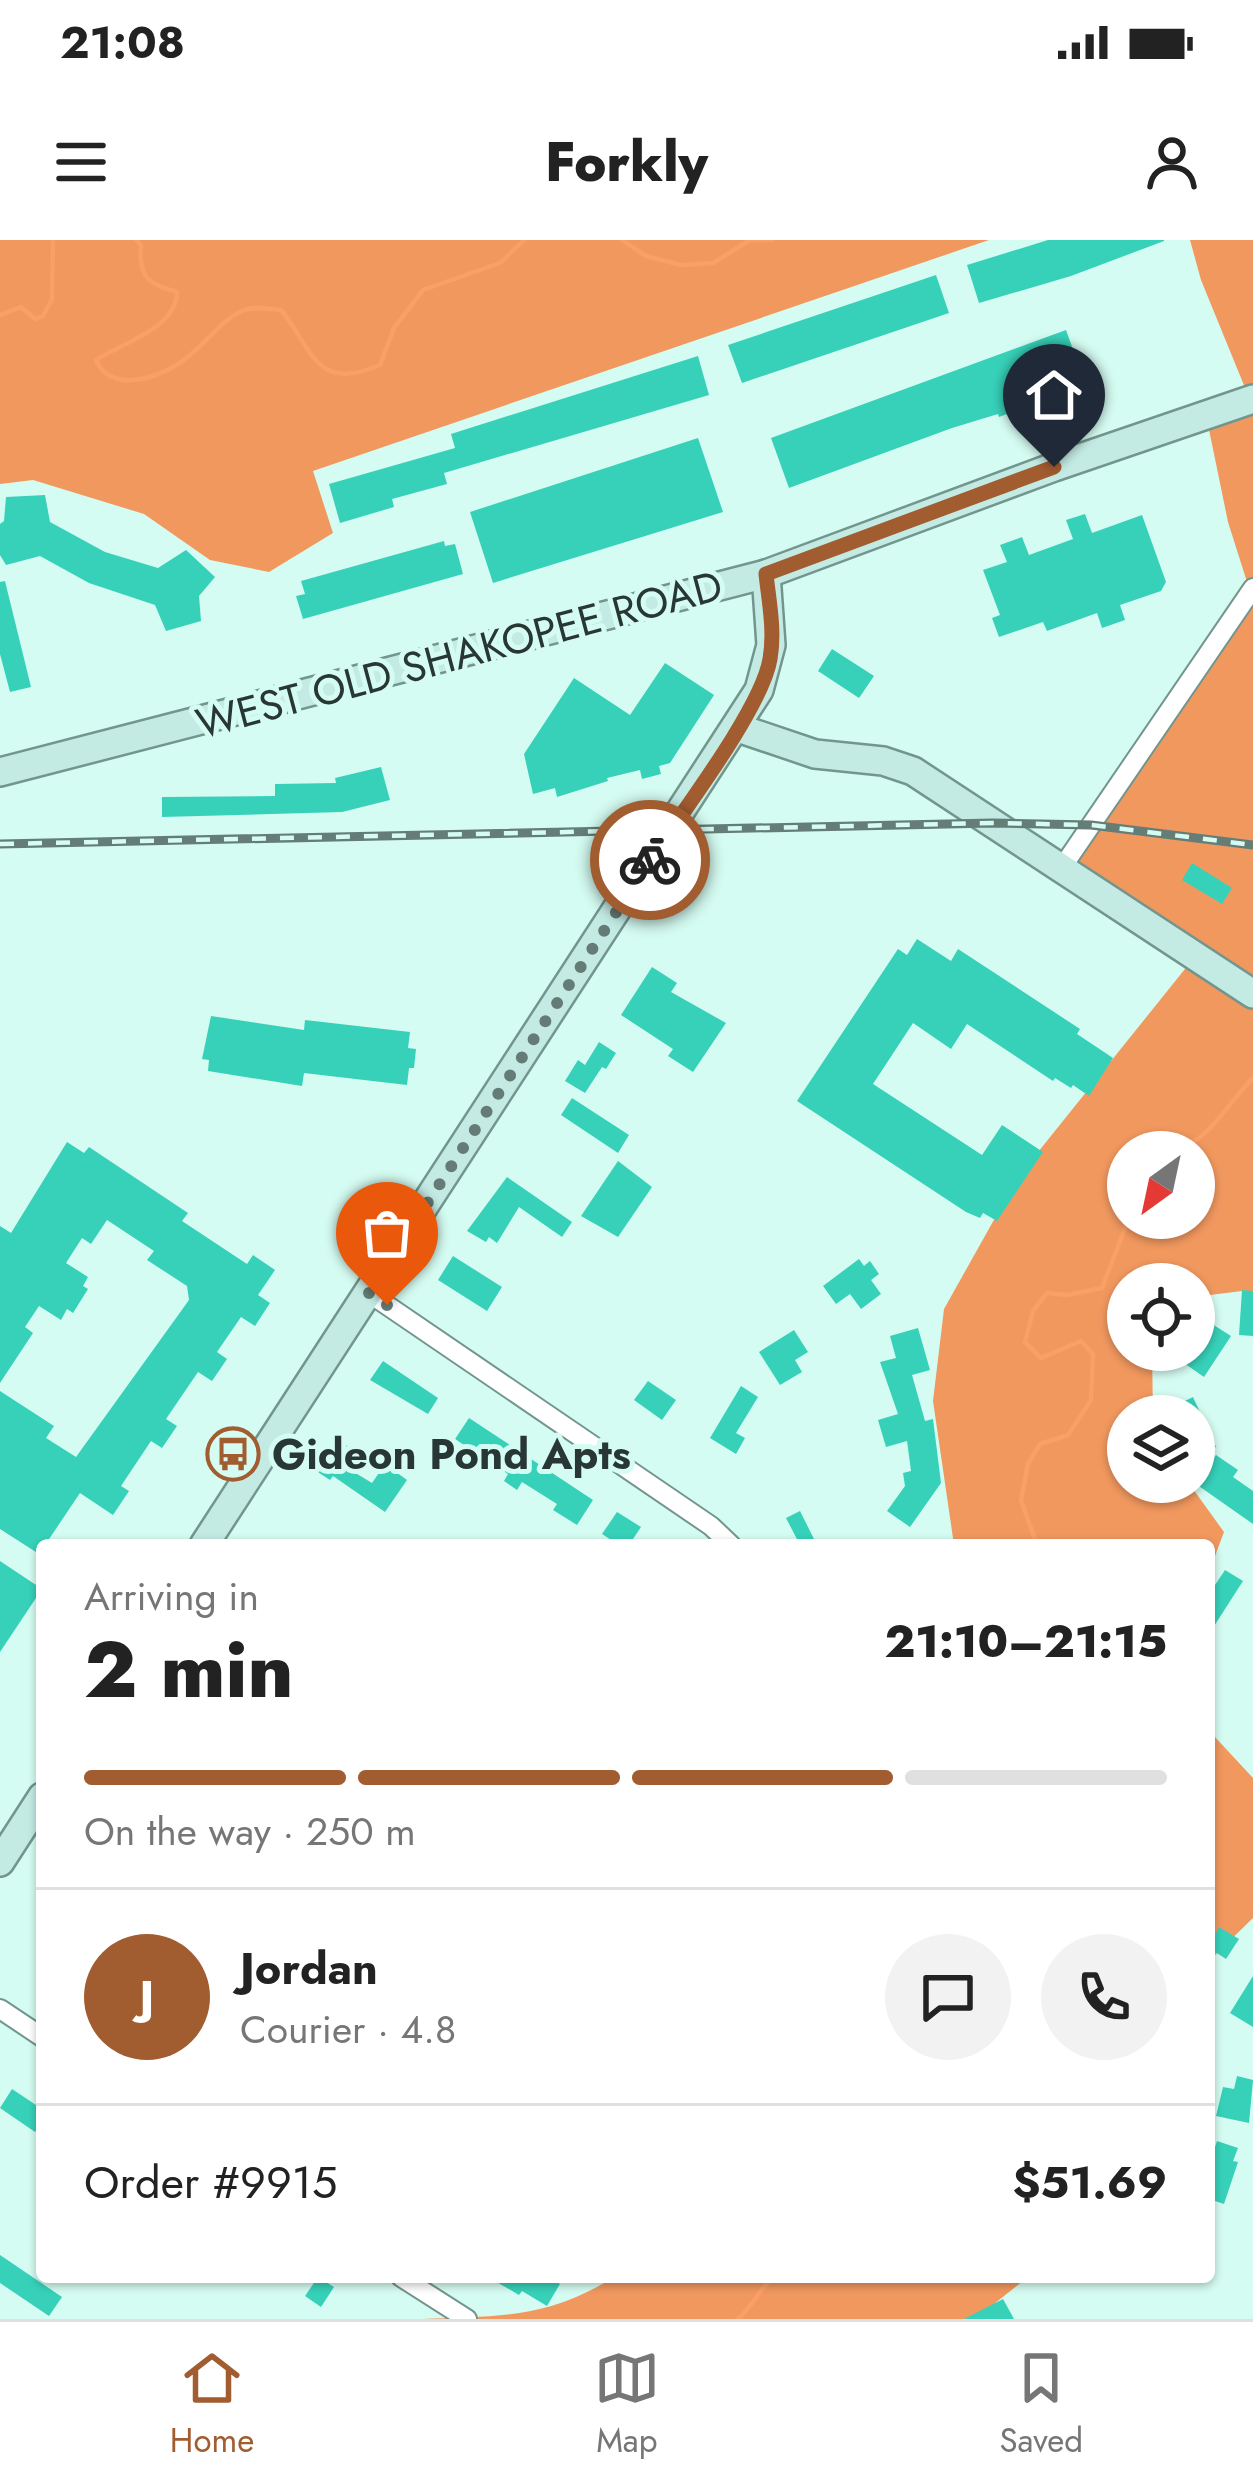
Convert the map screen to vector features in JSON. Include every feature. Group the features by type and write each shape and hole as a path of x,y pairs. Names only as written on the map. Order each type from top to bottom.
{"main road":[{"name":"WEST OLD SHAKOPEE ROAD","path":"0,772 766,574 1253,399"},
{"path":"208,1539 738,728 770,658 766,574"},
{"path":"738,728 815,754 883,761 913,771 1253,994"},
{"path":"0,1862 36,1806"}],"street":[{"path":"1061,869 1253,588"},
{"path":"369,1293 725,1539"},
{"path":"0,2009 36,2033"},
{"path":"410,2283 467,2319"}],"shaded area":[{"path":"0,240 989,240 313,471 333,533 269,572 210,560 144,514 33,480 0,484"},
{"path":"1190,240 1253,240 1253,1293 1215,1294 1215,1263 1107,1263 1107,1371 1152,1371 1153,1395 1107,1395 1107,1503 1203,1503 1224,1532 1215,1556 1215,1539 953,1539 933,1401 944,1309 1018,1177 1205,944 1069,857 1247,582 1228,522 1206,415 1250,400 1201,280"},
{"path":"1215,1737 1253,1778 1253,1918 1215,1955"},
{"path":"604,2283 1020,2283 975,2319 422,2319 521,2313"}],"building":[{"path":"1048,240 1164,241 1071,276 979,303 967,265"},
{"path":"936,275 949,313 742,383 728,345"},
{"path":"1066,330 1086,385 789,488 771,438"},
{"path":"698,356 709,395 444,473 447,484 392,499 394,507 340,523 329,484 455,448 451,434"},
{"path":"698,438 723,512 493,583 470,512"},
{"path":"45,495 50,522 105,552 158,568 186,550 215,577 199,596 201,621 166,631 155,605 89,583 40,556 6,565 0,555 0,524 6,497"},
{"path":"1085,514 1092,533 1142,515 1166,582 1161,591 1120,605 1125,620 1102,628 1097,613 1047,631 1043,622 999,637 992,618 1000,615 983,570 1007,562 1000,545 1022,537 1029,555 1073,539 1066,520"},
{"path":"444,541 445,546 455,544 463,574 303,619 296,596 305,594 301,581"},
{"path":"5,581 31,687 10,692 0,654 0,582"},
{"path":"832,649 874,676 859,698 818,671"},
{"path":"665,663 714,695 670,763 659,766 661,774 642,779 640,770 557,797 555,788 533,794 524,754 574,678 630,715"},
{"path":"381,767 390,800 342,812 162,817 162,797 275,796 275,784 336,783 335,778"},
{"path":"1192,863 1232,888 1222,904 1182,880"},
{"path":"917,939 951,961 958,949 1080,1029 1077,1034 1113,1058 1089,1096 1073,1085 1053,1081 967,1024 951,1049 913,1023 873,1084 982,1155 1002,1125 1043,1152 997,1221 983,1213 980,1218 966,1212 797,1101 898,949 907,955"},
{"path":"652,967 677,983 671,992 726,1023 693,1072 668,1056 673,1049 621,1015"},
{"path":"211,1016 304,1030 305,1020 410,1032 408,1048 416,1049 414,1068 409,1068 407,1085 304,1073 302,1086 208,1071 209,1060 202,1059"},
{"path":"599,1042 616,1053 585,1093 565,1081 578,1060 585,1065"},
{"path":"572,1098 629,1135 618,1153 561,1115"},
{"path":"67,1142 84,1153 89,1147 188,1213 182,1221 247,1264 253,1255 275,1270 258,1295 270,1303 255,1326 241,1317 217,1352 227,1359 212,1381 198,1372 166,1419 177,1426 162,1448 151,1441 121,1486 129,1491 113,1515 80,1493 49,1539 36,1539 36,1552 0,1529 0,1391 54,1426 46,1438 76,1457 189,1300 187,1286 147,1260 154,1251 107,1220 91,1244 82,1238 66,1263 88,1277 83,1286 88,1289 73,1313 67,1309 61,1320 39,1306 25,1327 33,1333 0,1383 0,1226 11,1233"},
{"path":"618,1161 652,1187 618,1237 581,1216"},
{"path":"507,1177 572,1222 562,1237 519,1207 497,1243 467,1231"},
{"path":"453,1256 502,1287 487,1311 438,1280"},
{"path":"859,1259 864,1266 870,1261 879,1274 871,1280 881,1294 861,1309 850,1294 836,1304 823,1286"},
{"path":"1242,1290 1253,1291 1253,1336 1239,1335"},
{"path":"1215,1326 1231,1336 1215,1360"},
{"path":"918,1328 930,1370 912,1375 925,1421 933,1419 941,1483 910,1527 887,1511 905,1486 903,1473 911,1471 907,1441 886,1447 878,1420 898,1414 880,1362 896,1358 890,1336"},
{"path":"794,1330 808,1352 795,1360 802,1372 780,1385 759,1352"},
{"path":"383,1361 438,1398 428,1414 370,1380"},
{"path":"648,1381 676,1400 662,1420 634,1400"},
{"path":"741,1386 758,1397 736,1433 745,1438 736,1454 710,1438"},
{"path":"469,1418 593,1500 577,1525 553,1510 557,1504 522,1482 517,1490 504,1481 508,1474 455,1439"},
{"path":"336,1439 354,1450 344,1466 372,1483 385,1464 407,1480 385,1512 333,1476 330,1480 316,1471"},
{"path":"1215,1456 1238,1470 1233,1477 1253,1491 1253,1524 1215,1497"},
{"path":"800,1511 814,1539 797,1539 786,1518"},
{"path":"617,1512 641,1527 633,1539 610,1539 602,1534"},
{"path":"0,1561 36,1585 36,1598 0,1652"},
{"path":"1225,1570 1243,1581 1215,1625 1215,1585"},
{"path":"1219,1927 1239,1939 1226,1959 1215,1952"},
{"path":"1253,1976 1253,2027 1230,2013"},
{"path":"1237,2076 1253,2080 1249,2123 1216,2116 1223,2087 1234,2089"},
{"path":"12,2089 36,2105 36,2131 35,2132 0,2108"},
{"path":"1217,2141 1238,2148 1224,2204 1215,2201"},
{"path":"0,2255 62,2297 49,2316 0,2283"},
{"path":"314,2283 334,2287 321,2307 305,2296"},
{"path":"498,2283 560,2284 547,2306 522,2291 519,2295"},
{"path":"1003,2299 1014,2319 964,2319"}],"waterway":[{"path":"0,315 21,307 35,319 43,316 52,299 53,240"},
{"path":"136,240 147,278 177,292 175,305 158,325 96,360 112,377 122,380 168,369 187,358 226,321 253,308 281,310 309,352 329,370 342,374 380,365 394,328 423,290 500,263 524,240"},
{"path":"622,240 646,256 681,265 713,263 750,240 772,240"},
{"path":"1207,1131 1253,1078"},
{"path":"1035,1539 1021,1500 1028,1464 1040,1444 1068,1435 1091,1400 1093,1354 1081,1341 1041,1358 1025,1342 1033,1311 1047,1293 1067,1295 1102,1288 1121,1239"},
{"path":"738,2319 767,2283"}],"railway":[{"path":"0,844 993,823 1091,825 1253,845"}],"way so far":[{"path":"387,1305 369,1293 650,860"}],"place":[{"name":"Gideon Pond Apts","path":"233,1454"}],"route":[{"path":"650,860 738,728 767,672 772,633 766,574 1054,467"}]}
